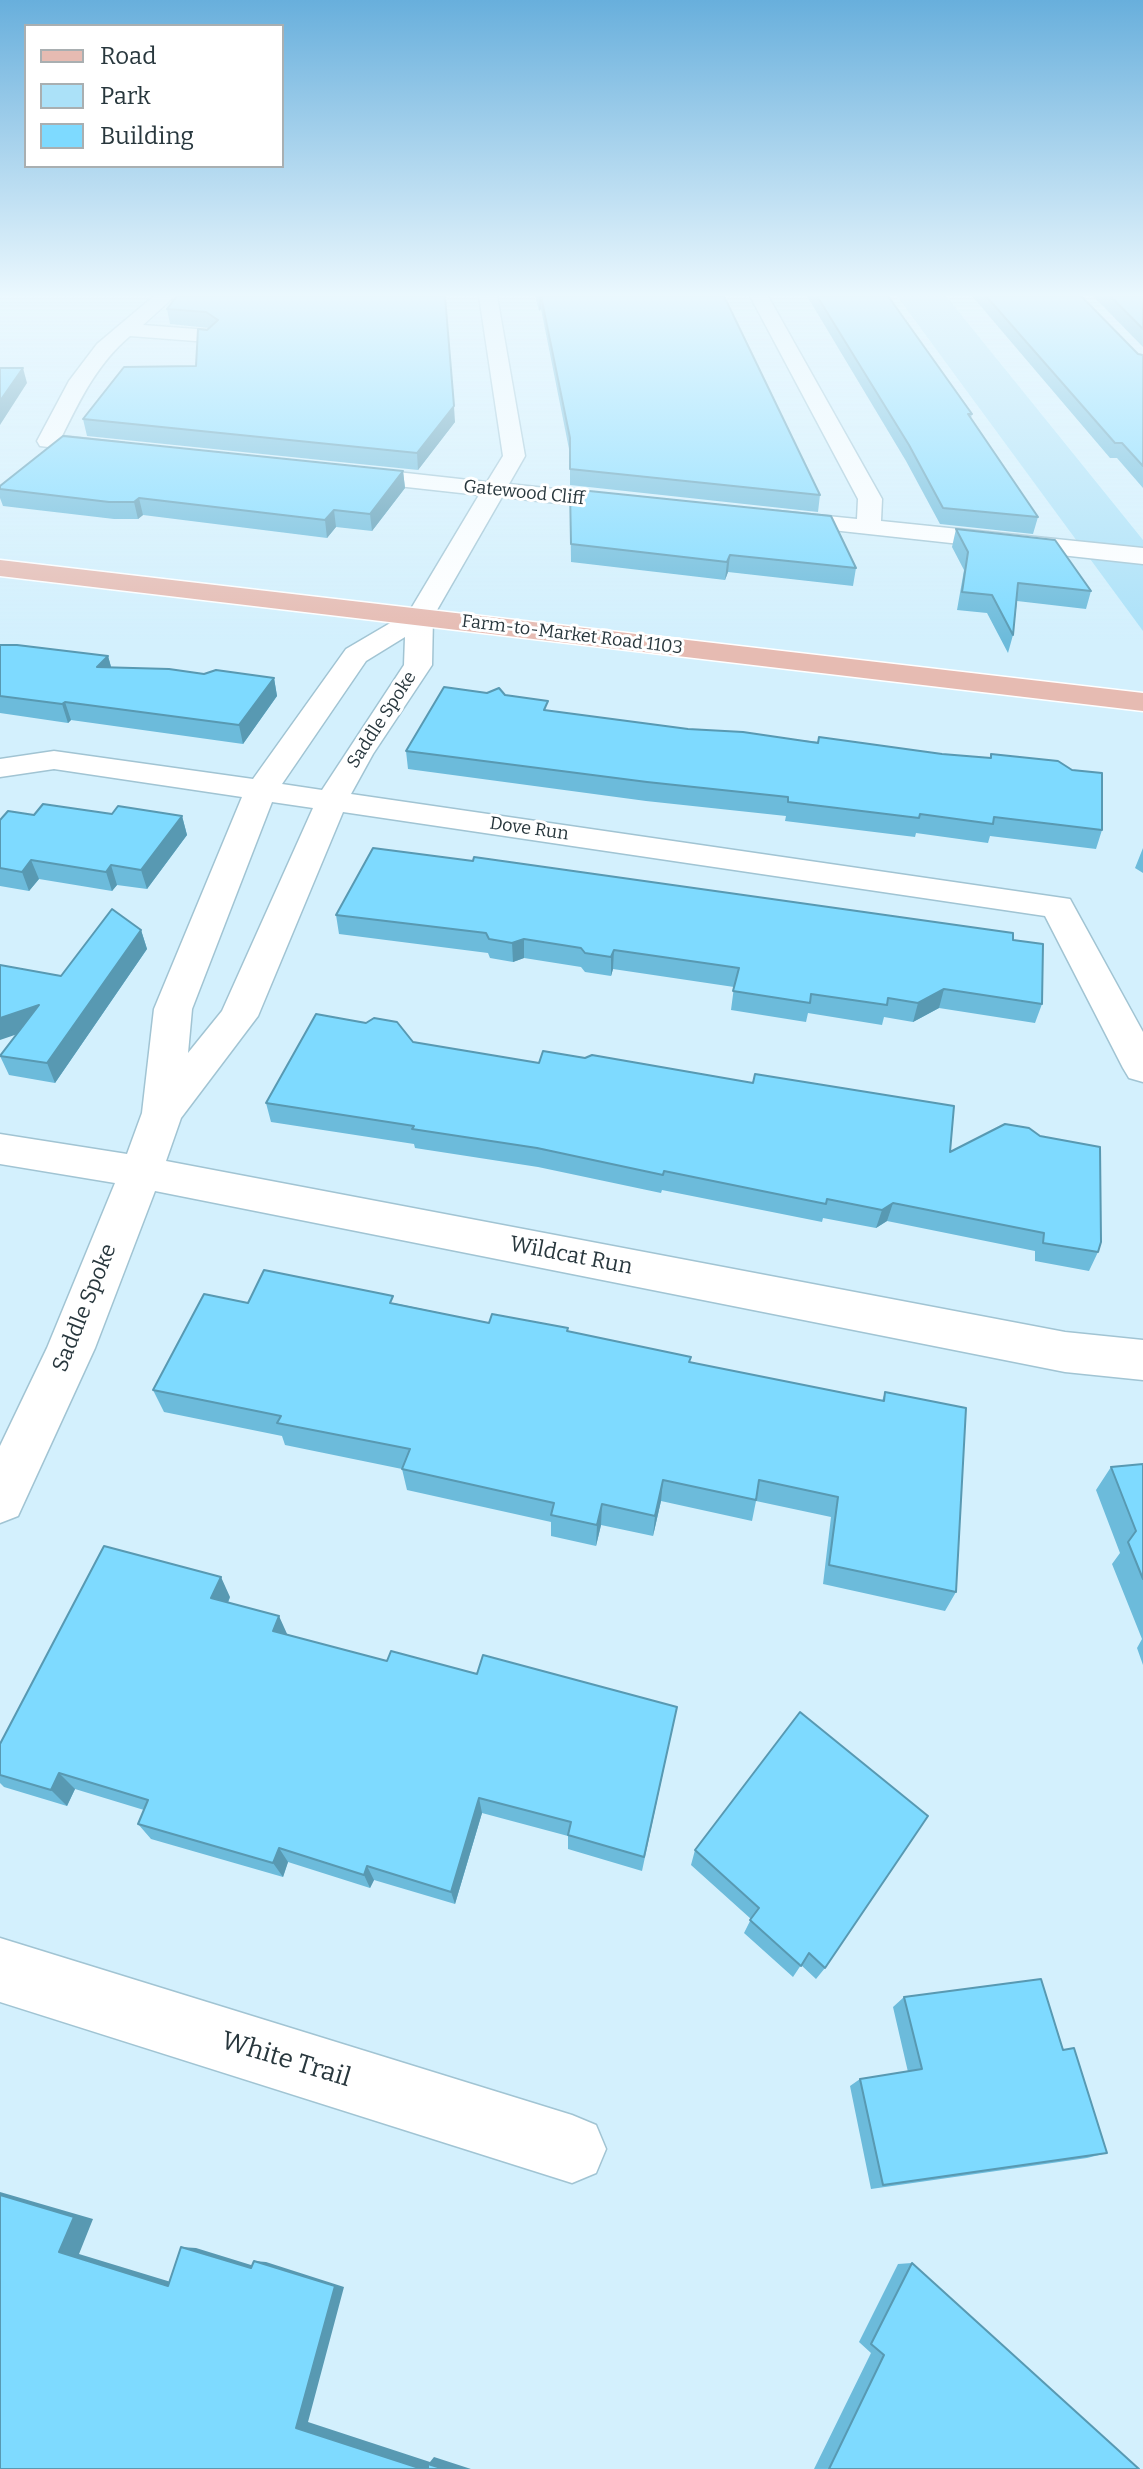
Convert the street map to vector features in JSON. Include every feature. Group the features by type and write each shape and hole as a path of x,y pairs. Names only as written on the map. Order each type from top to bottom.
{"main road":[{"name":"Farm-to-Market Road 1103","path":"0,568 1143,702"}],"street":[{"path":"63,411 48,441 141,451"},
{"path":"419,617 514,456 507,411"},
{"path":"822,411 870,499 869,527"},
{"name":"Gatewood Cliff","path":"326,472 651,506"},
{"path":"760,517 1143,556"},
{"name":"Saddle Spoke","path":"0,1500 71,1348 141,1172 162,1113 173,1009 260,792 356,655 419,617"},
{"name":"Saddle Spoke","path":"162,1113 239,1016 332,800 358,754 418,665 419,617"},
{"name":"Dove Run","path":"0,768 54,760 1058,907 1143,1068"},
{"name":"Wildcat Run","path":"0,1149 141,1172 1065,1352 1143,1360"},
{"name":"White Trail","path":"0,1970 572,2149"}],"green space":[{"path":"982,411 1039,411 1143,540 1143,631"}],"building":[{"path":"89,411 450,411 417,453 83,419"},
{"path":"565,411 780,411 820,495 570,469 570,438"},
{"path":"888,411 970,411 972,414 968,414 1038,517 943,508"},
{"path":"1087,411 1143,411 1143,466 1122,443 1115,443"},
{"path":"63,436 403,471 370,514 334,510 325,520 139,498 134,502 109,502 0,489"},
{"path":"570,489 831,516 856,568 730,555 727,562 571,544"},
{"path":"956,529 1055,540 1091,591 1018,583 1013,635 992,595 962,592 968,552"},
{"path":"0,645 108,656 97,667 169,669 204,674 216,670 274,678 239,725 62,704 0,696"},
{"path":"444,687 487,693 499,688 505,695 548,701 544,710 688,729 743,732 818,743 819,737 942,754 991,758 991,754 1058,761 1072,770 1102,773 1102,830 994,817 993,824 920,814 919,818 788,802 788,797 406,751"},
{"path":"43,804 112,814 118,806 182,816 141,870 111,865 106,872 31,860 22,872 0,868 0,820 8,811 34,815"},
{"path":"373,848 473,861 474,857 1013,933 1013,940 1043,944 1042,1004 944,989 918,1003 888,998 887,1005 811,994 810,1003 733,991 739,968 614,950 611,957 585,953 581,948 524,939 512,943 489,939 486,933 336,915"},
{"path":"112,909 141,930 47,1063 0,1056 39,1005 0,1018 0,965 61,976"},
{"path":"316,1014 366,1023 374,1018 397,1022 413,1042 539,1063 543,1051 585,1058 592,1055 753,1083 755,1074 954,1106 950,1152 1005,1124 1029,1128 1040,1136 1100,1147 1101,1242 1098,1252 1043,1243 1044,1233 893,1203 882,1210 827,1199 826,1204 664,1171 663,1175 537,1148 266,1103"},
{"path":"264,1270 393,1296 390,1303 489,1323 492,1314 568,1328 567,1331 691,1357 689,1362 884,1401 885,1392 966,1408 956,1592 829,1565 838,1497 759,1480 756,1500 663,1480 655,1516 602,1504 597,1525 551,1515 554,1503 402,1469 410,1449 277,1423 281,1416 153,1390 204,1294 248,1303"},
{"path":"1143,1464 1143,1579 1128,1542 1136,1531 1111,1467"},
{"path":"104,1546 221,1577 211,1598 279,1616 273,1631 387,1661 391,1651 477,1674 483,1655 677,1707 644,1857 568,1835 571,1822 479,1798 451,1892 367,1866 364,1875 279,1848 273,1863 138,1824 148,1800 59,1773 51,1790 0,1775 0,1744"},
{"path":"800,1712 928,1816 825,1968 809,1953 801,1966 750,1920 759,1908 695,1850"},
{"path":"1041,1979 1063,2050 1074,2048 1107,2153 883,2185 860,2079 922,2069 904,1997"},
{"path":"0,2195 74,2217 59,2252 168,2286 181,2247 251,2268 254,2261 335,2286 296,2428 422,2469 0,2469"},
{"path":"912,2263 1139,2469 829,2469 884,2355 871,2344"}]}
